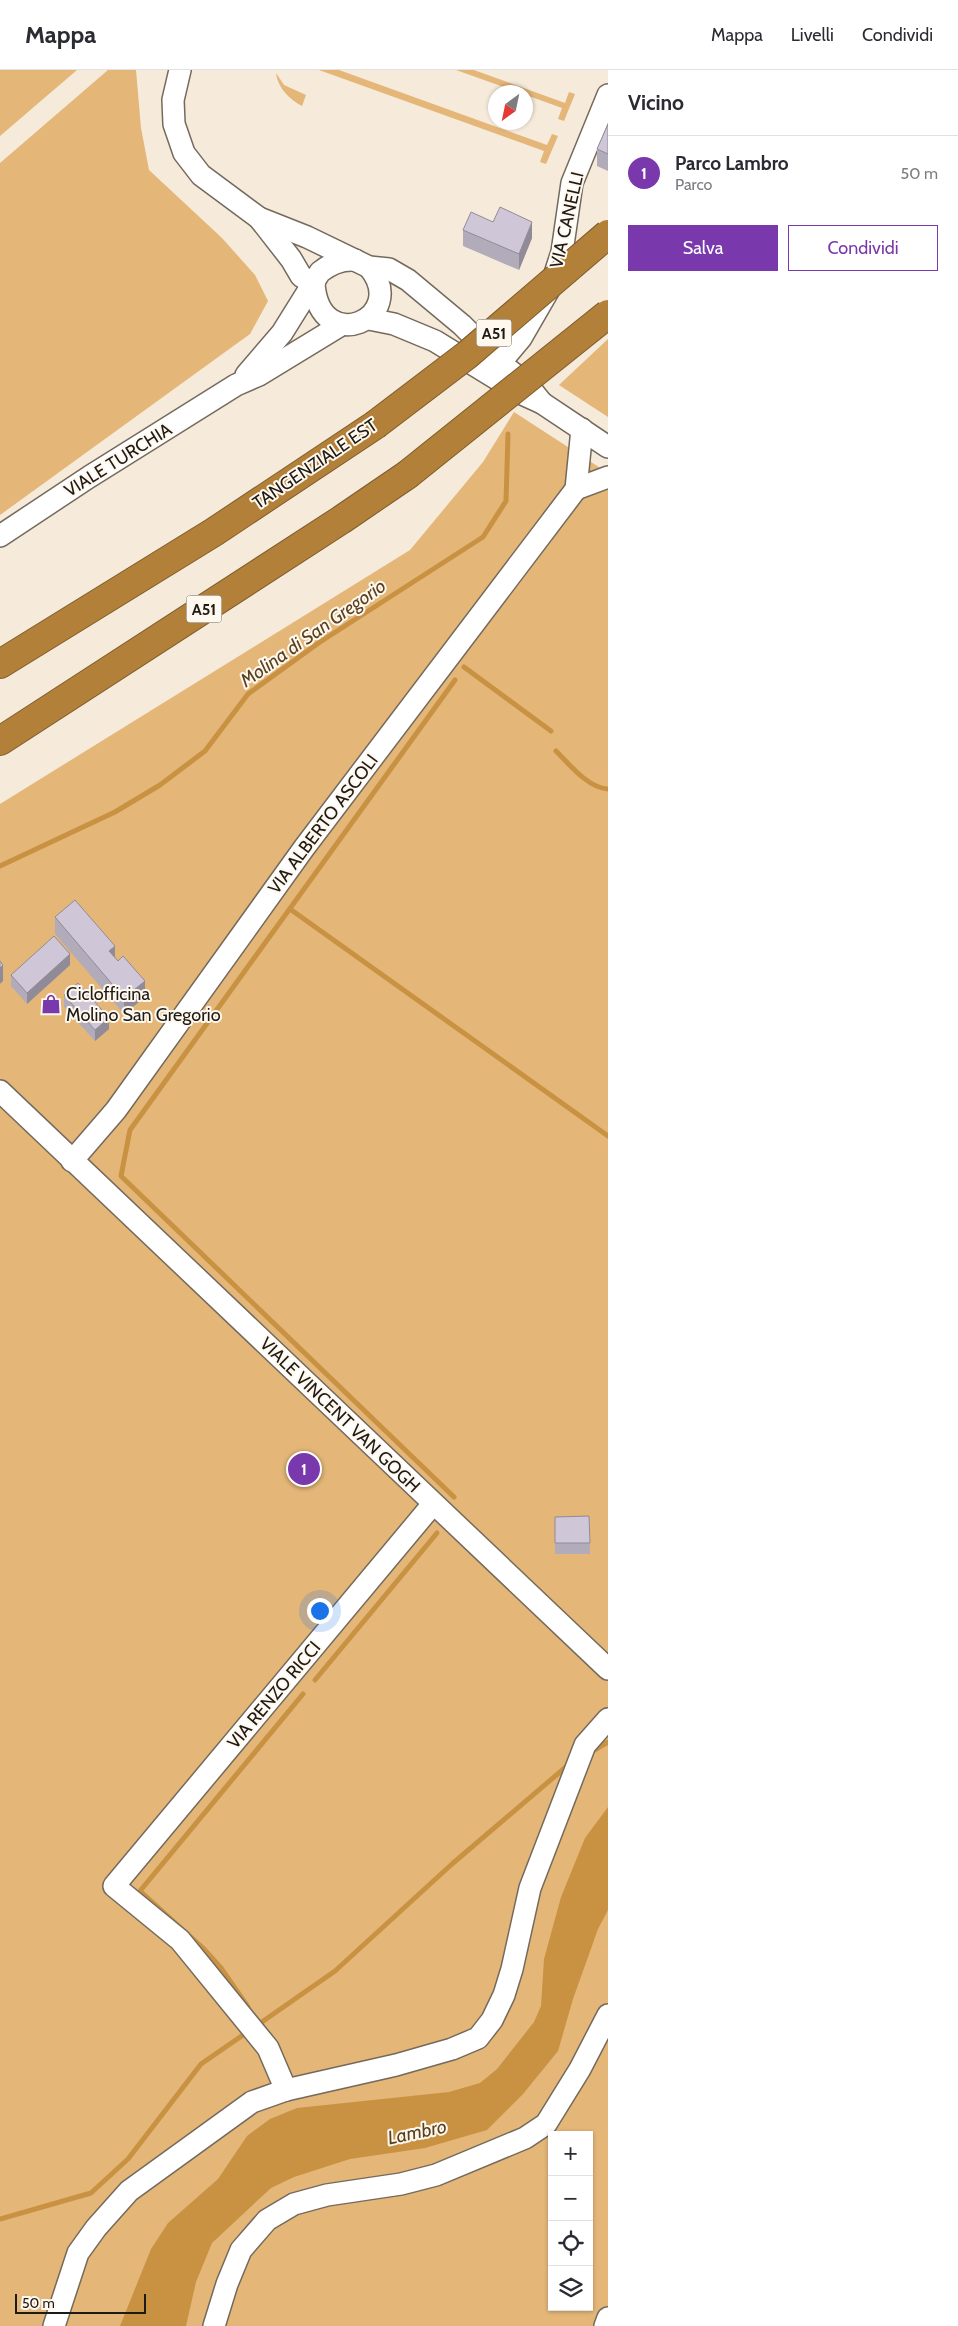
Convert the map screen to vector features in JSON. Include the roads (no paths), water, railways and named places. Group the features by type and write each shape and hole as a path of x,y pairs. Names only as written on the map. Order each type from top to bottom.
{"highway":[{"name":"TANGENZIALE EST","path":"0,664 214,532 375,425 474,349 608,234"},
{"name":"A51","path":"0,741 341,520 407,475 608,314"}],"street":[{"path":"180,70 175,84 172,108 175,132 184,153 207,180 259,218 307,237 362,264 377,276 381,293 376,310 369,319 351,326 341,326 324,316 315,298 314,284 320,272 328,266 346,260 362,264 388,269 422,290 462,325 500,363 526,383 542,403"},
{"name":"VIA CANELLI","path":"500,363 521,338 551,286 562,252 572,183 608,95"},
{"path":"259,218 291,259 301,276 314,284"},
{"name":"VIALE TURCHIA","path":"236,385 258,363 282,333 314,284"},
{"path":"369,319 394,324 435,341 520,393 542,403 608,447"},
{"name":"VIALE TURCHIA","path":"0,536 89,477 236,385 259,375 341,326"},
{"path":"582,429 576,489 608,477"},
{"name":"VIA ALBERTO ASCOLI","path":"72,1161 116,1110 304,848 576,489"},
{"name":"VIALE VINCENT VAN GOGH","path":"0,1091 608,1669"},
{"name":"VIA RENZO RICCI","path":"286,2090 268,2048 186,1948 114,1886 433,1504"},
{"path":"54,2326 78,2252 96,2228 129,2191 252,2102 286,2090 396,2065 452,2049 478,2038 492,2020 504,1995 512,1969 530,1888 585,1745 608,1719"},
{"path":"214,2326 227,2284 241,2250 267,2220 294,2204 326,2195 401,2184 436,2175 525,2138 546,2124 580,2069 608,2015"},
{"path":"605,2326 608,2318"}],"water":[{"name":"Lambro","path":"608,1807 608,1910 598,1929 573,1999 558,2051 523,2094 487,2130 425,2148 350,2159 294,2177 271,2188 212,2243 196,2282 186,2326 120,2326 151,2249 168,2223 218,2179 247,2136 270,2119 297,2108 449,2092 480,2083 497,2069 534,2022 541,2006 544,1959 561,1897 585,1838"}],"waterway":[{"name":"Molina di San Gregorio","path":"0,866 115,812 160,785 205,751 248,694 320,642 483,537 506,501 508,434"},
{"path":"464,667 551,731"},
{"path":"454,1497 121,1176 130,1130 455,680"},
{"path":"556,751 586,780 601,788 608,789"},
{"path":"290,909 608,1136"},
{"path":"315,1680 437,1533"},
{"path":"248,2007 221,1968 203,1948 140,1891 303,1694"},
{"path":"591,1752 608,1742"},
{"path":"257,2020 259,2024 335,1971 452,1864 567,1766"},
{"path":"0,2219 91,2193 128,2159 201,2064 246,2033"}],"place":[{"name":"Ciclofficina Molino San Gregorio","path":"51,1004"},
{"name":"Parco Lambro","path":"304,1469"}]}
